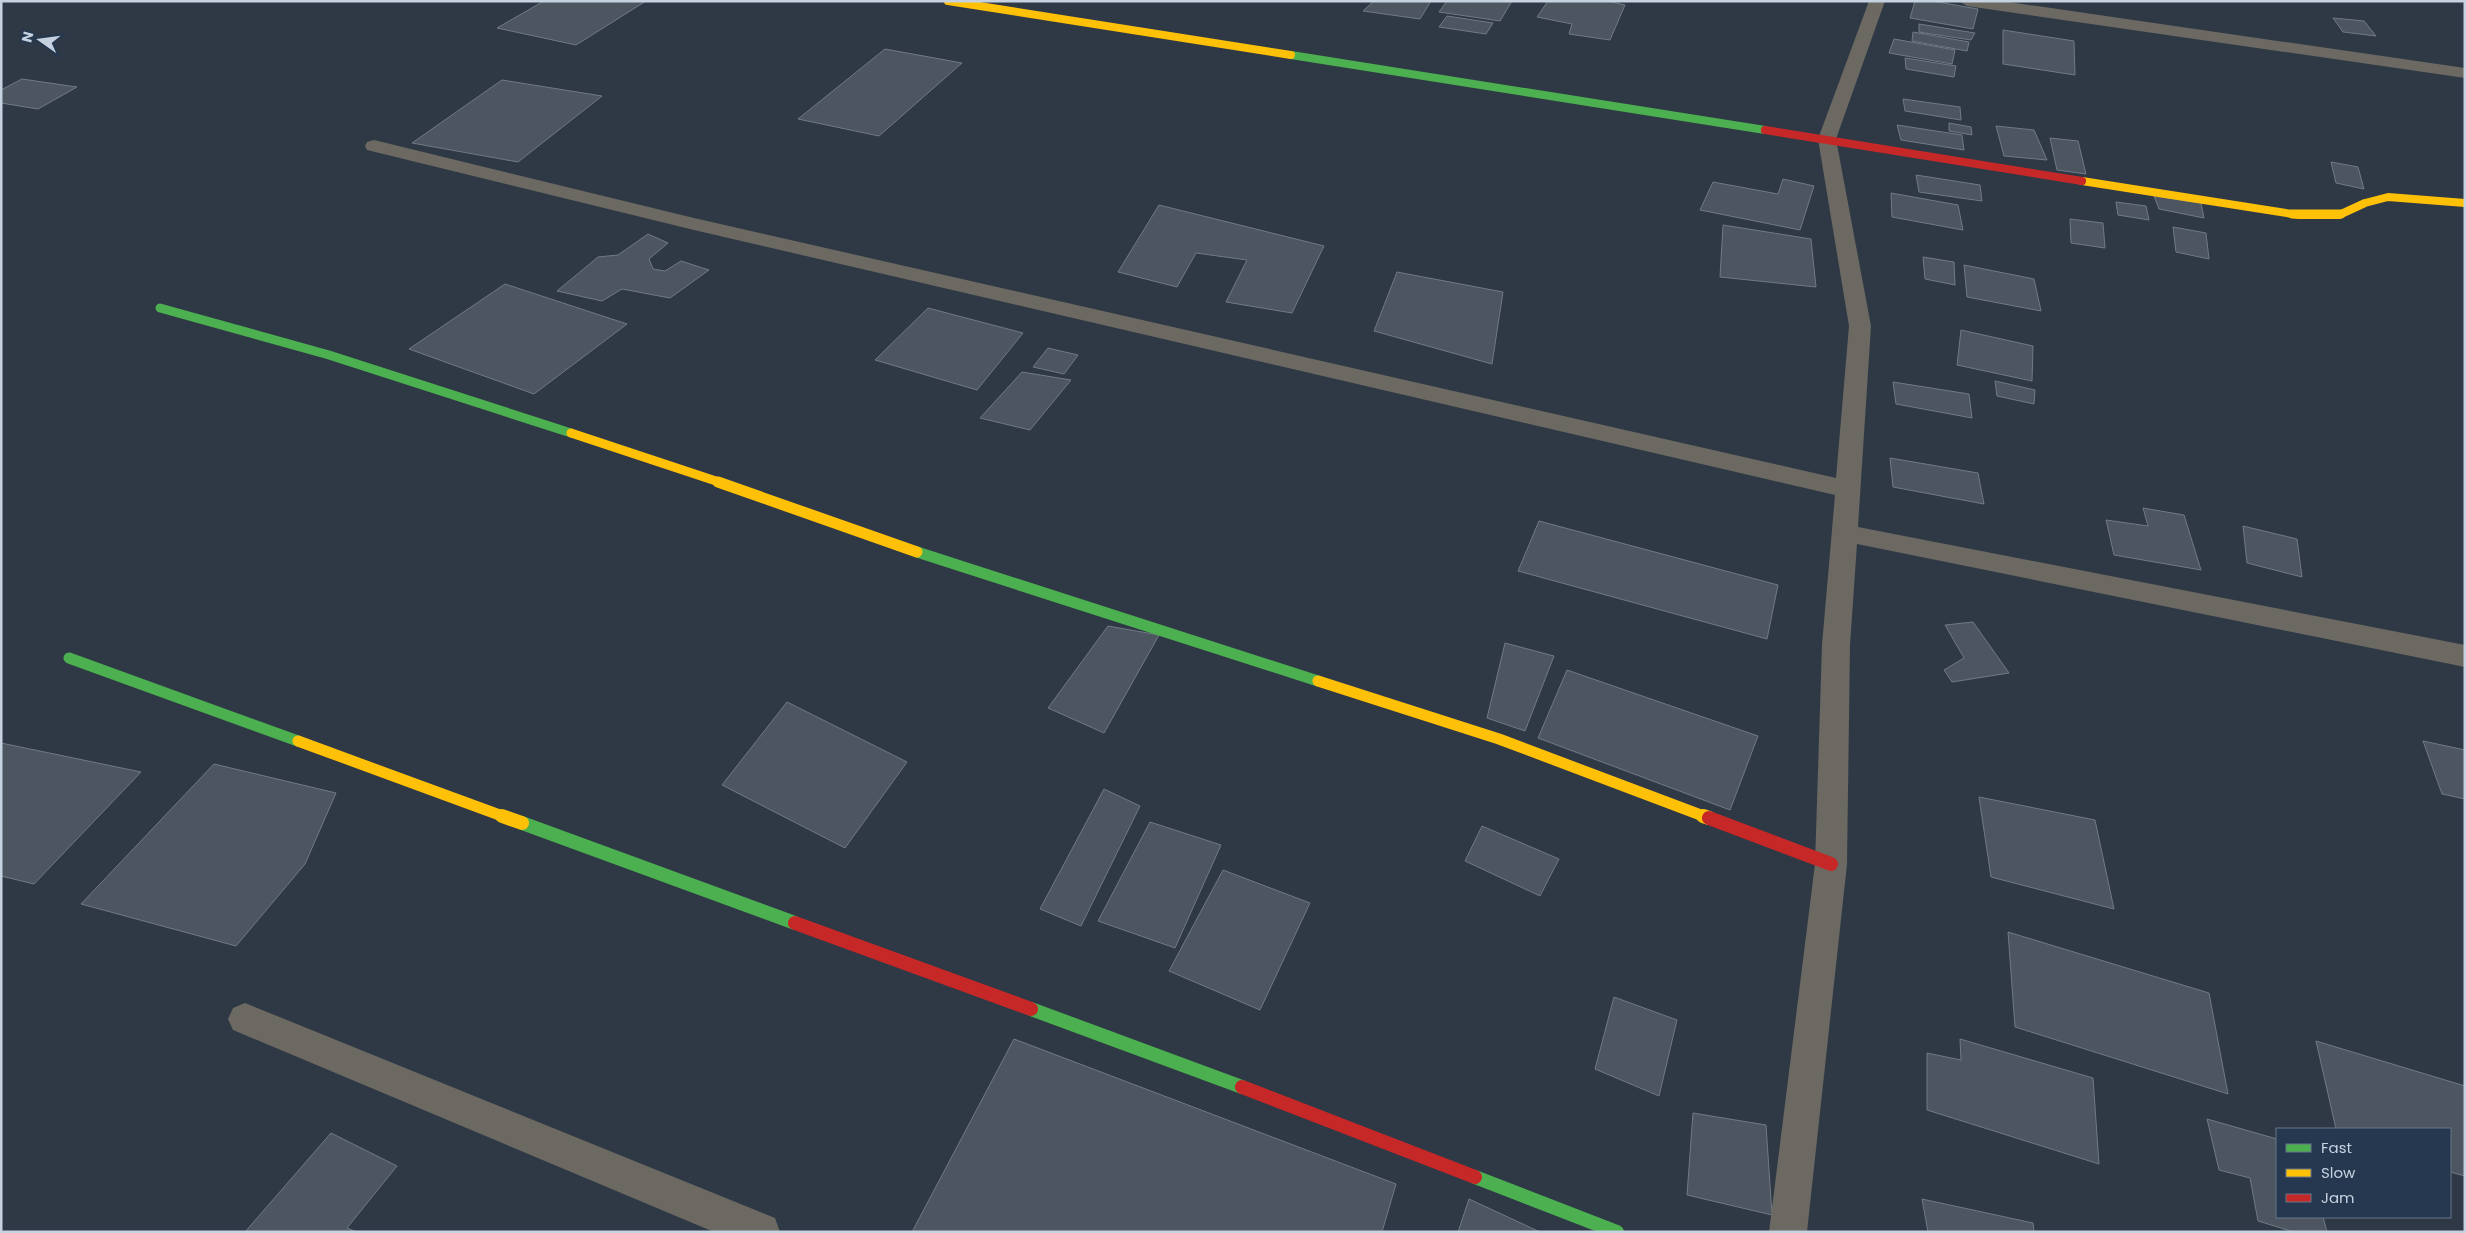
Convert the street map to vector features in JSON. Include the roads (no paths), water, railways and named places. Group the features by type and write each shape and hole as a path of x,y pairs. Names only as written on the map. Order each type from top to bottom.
{"street":[{"path":"948,1 2299,215 2339,214 2365,203 2388,197 2465,203"},
{"path":"1788,1232 1831,864 1836,645 1860,326 1827,139 1877,1"},
{"path":"1968,1 2465,74"},
{"path":"374,146 522,180 694,224 1847,488"},
{"path":"160,308 328,355 674,466 964,568 1499,739 1831,864"},
{"path":"1845,533 2465,656"},
{"path":"69,658 1169,1059 1617,1232"},
{"path":"245,1019 762,1232"}]}
